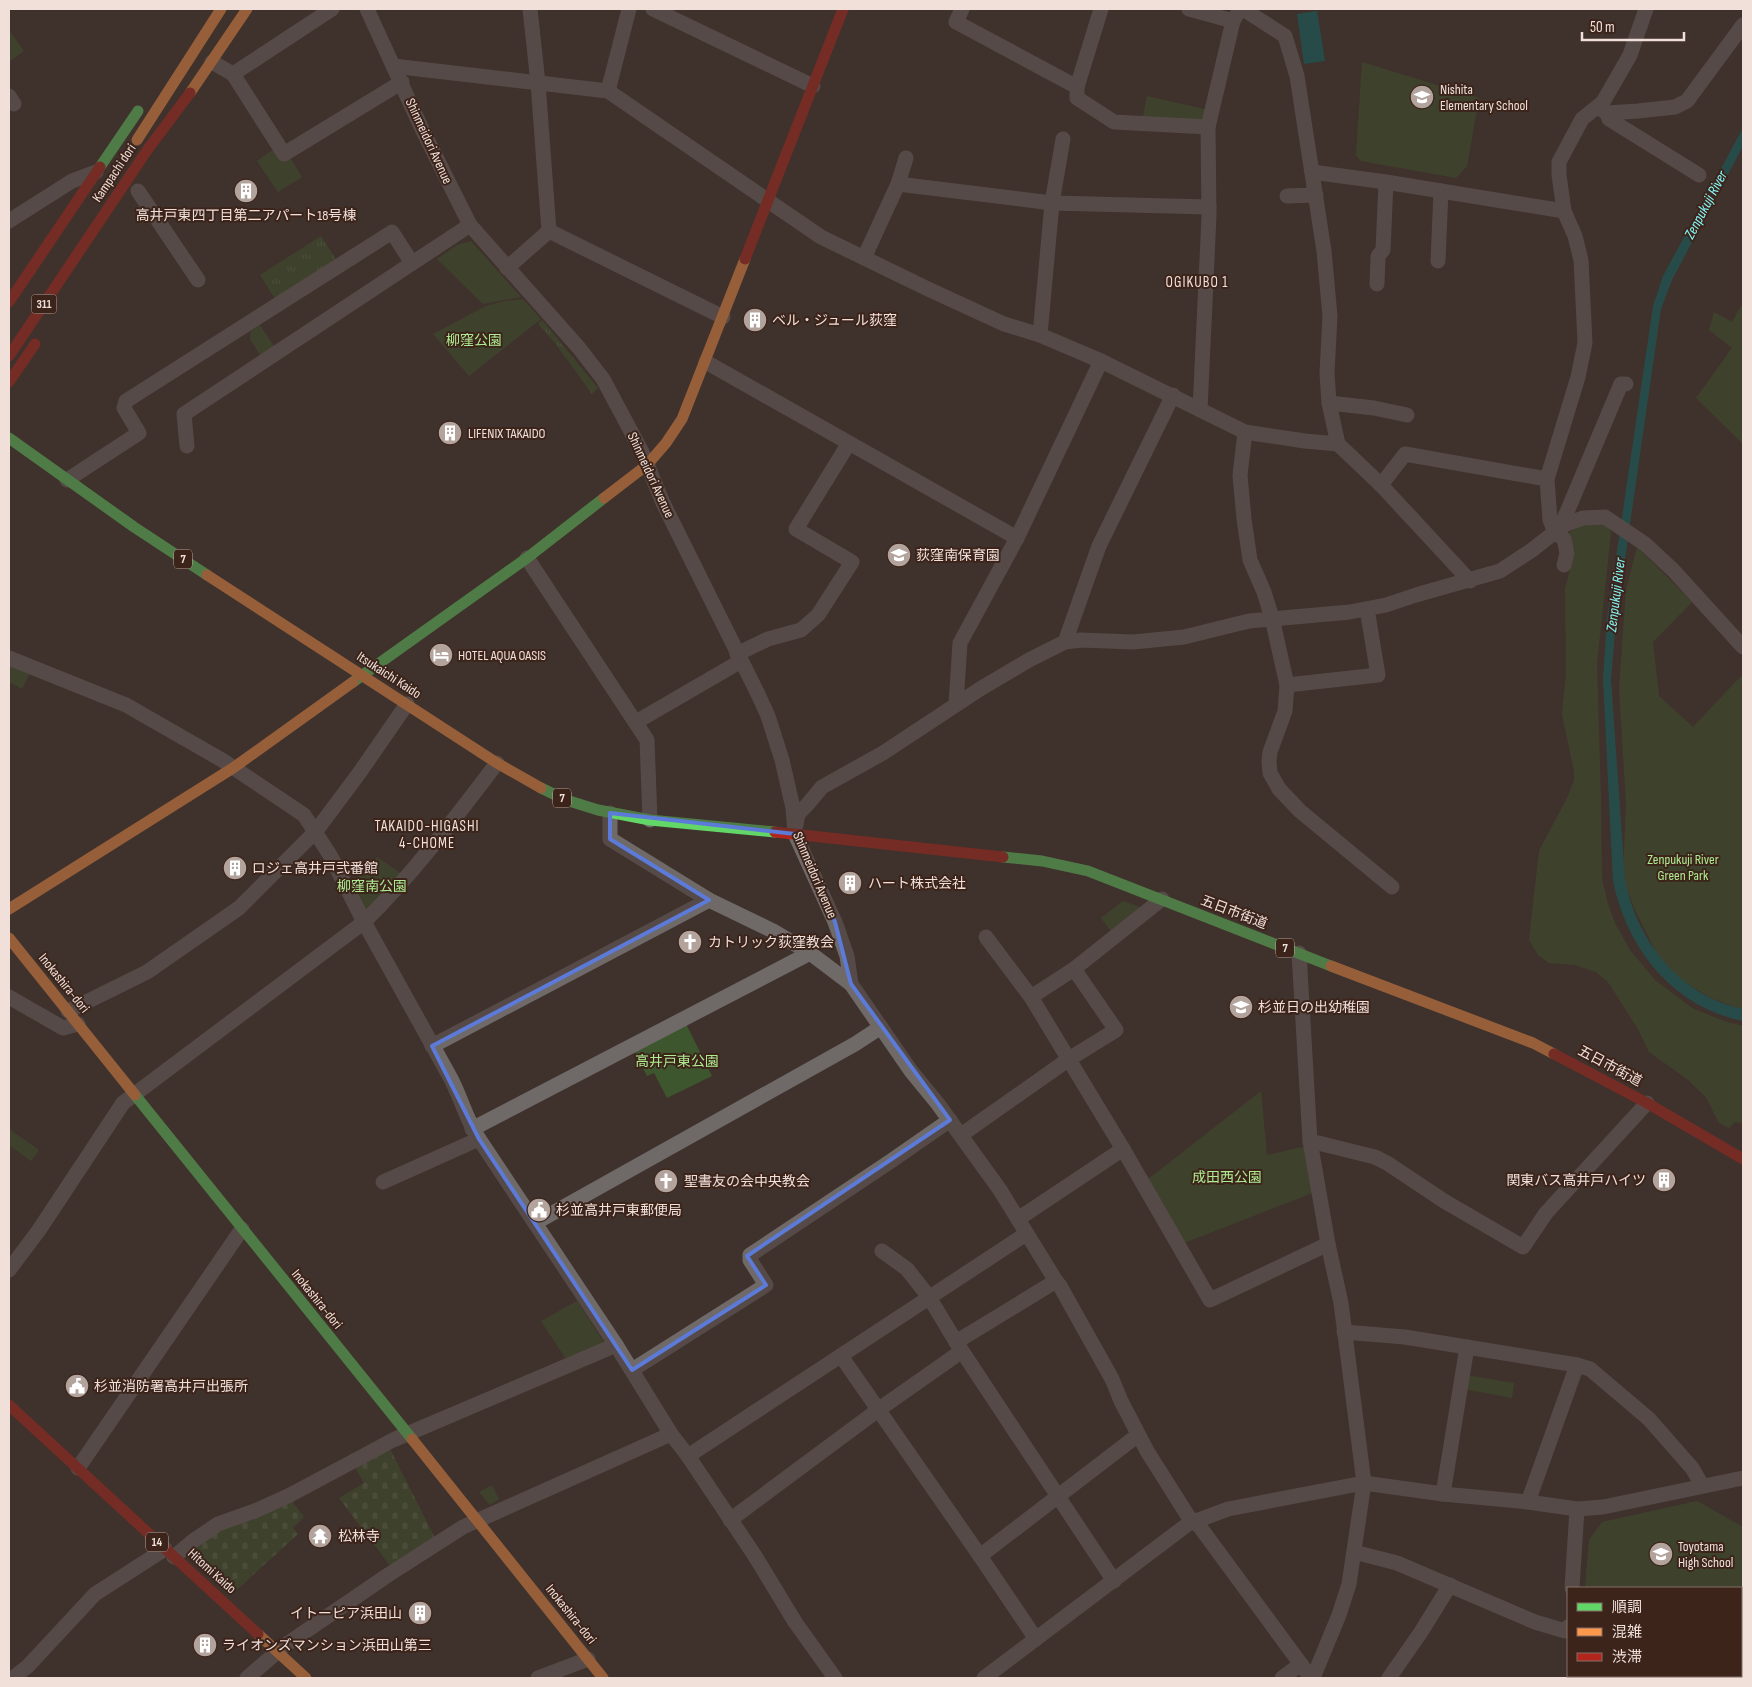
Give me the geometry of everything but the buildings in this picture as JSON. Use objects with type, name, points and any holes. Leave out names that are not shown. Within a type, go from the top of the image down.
[{"type":"main road","name":"Kampachi dori","points":[[129,151],[221,9]]},
{"type":"main road","name":"Kampachi dori","points":[[9,356],[148,149],[209,66],[247,9]]},
{"type":"main road","points":[[9,909],[233,768],[527,558],[647,465],[671,438],[682,419],[769,202],[843,9]]},
{"type":"main road","points":[[161,83],[188,58]]},
{"type":"main road","points":[[204,94],[209,66]]},
{"type":"main road","points":[[9,302],[144,104]]},
{"type":"main road","points":[[9,382],[41,335]]},
{"type":"main road","name":"Itsukaichi Kaido","points":[[9,438],[134,527],[497,763],[528,781],[566,800],[610,813],[650,820],[795,834]]},
{"type":"main road","name":"五日市街道","points":[[795,834],[1042,861],[1088,871],[1446,1011],[1533,1043],[1646,1103],[1743,1159]]},
{"type":"main road","name":"Inokashira-dori","points":[[9,938],[603,1678]]},
{"type":"main road","name":"Hitomi Kaido","points":[[9,1405],[306,1678]]},
{"type":"street","points":[[233,74],[332,9]]},
{"type":"street","name":"Shinmeidori Avenue","points":[[367,9],[470,225],[573,340],[603,379],[642,452],[663,503],[761,700],[782,760],[793,808],[795,834],[835,922],[847,956],[851,984]]},
{"type":"street","points":[[530,9],[538,83],[549,230]]},
{"type":"street","points":[[608,91],[629,9]]},
{"type":"street","points":[[653,9],[813,86]]},
{"type":"street","points":[[962,9],[956,22],[1077,87]]},
{"type":"street","points":[[1101,9],[1077,87],[1077,98],[1114,122],[1208,127]]},
{"type":"street","points":[[1189,9],[1239,13],[1285,36],[1297,76],[1324,251],[1330,316],[1327,373],[1329,403],[1338,444],[1381,485],[1470,581]]},
{"type":"street","points":[[1646,9],[1630,55],[1602,102],[1603,110],[1609,119],[1699,175]]},
{"type":"street","points":[[1200,410],[1209,207],[1208,127],[1239,13]]},
{"type":"street","points":[[1564,565],[1567,553],[1560,528],[1550,520],[1547,479],[1578,377],[1585,343],[1581,260],[1575,236],[1564,211],[1559,162],[1582,119],[1603,110],[1638,112],[1675,107],[1687,101],[1743,25]]},
{"type":"street","points":[[209,66],[233,74],[284,154],[402,82]]},
{"type":"street","points":[[393,66],[608,91],[821,237],[864,258],[1004,324],[1040,335],[1101,361],[1245,432],[1338,444]]},
{"type":"street","points":[[1040,335],[1052,203],[1062,139]]},
{"type":"street","points":[[864,258],[898,184],[906,158]]},
{"type":"street","points":[[9,221],[72,181],[96,172]]},
{"type":"street","points":[[1312,172],[1564,211]]},
{"type":"street","points":[[1377,284],[1378,256],[1383,250],[1386,182]]},
{"type":"street","points":[[898,184],[1052,203],[1209,207]]},
{"type":"street","points":[[138,191],[198,280]]},
{"type":"street","points":[[1438,261],[1442,192]]},
{"type":"street","points":[[1287,196],[1316,195]]},
{"type":"street","points":[[187,446],[184,414],[470,225]]},
{"type":"street","points":[[507,268],[549,230]]},
{"type":"street","points":[[549,230],[723,317]]},
{"type":"street","points":[[67,480],[139,433],[124,408],[126,402],[392,232],[412,263]]},
{"type":"street","points":[[956,704],[960,643],[1017,538],[1101,361]]},
{"type":"street","points":[[706,362],[1017,538]]},
{"type":"street","points":[[1560,528],[1621,384],[1626,384]]},
{"type":"street","points":[[1065,642],[1099,546],[1173,395]]},
{"type":"street","points":[[1329,403],[1374,408],[1407,415]]},
{"type":"street","points":[[1245,432],[1240,475],[1250,560],[1264,592],[1272,618],[1287,686],[1285,711],[1270,752],[1270,774],[1280,789],[1300,811],[1392,886]]},
{"type":"street","points":[[636,722],[768,638],[801,630],[818,615],[852,562],[796,529],[849,443]]},
{"type":"street","points":[[1381,485],[1405,454],[1547,479]]},
{"type":"street","points":[[795,834],[798,814],[822,787],[883,753],[956,704],[1029,660],[1065,642],[1081,640],[1133,642],[1184,637],[1249,621],[1350,612],[1386,605],[1500,571],[1560,528],[1583,518],[1605,517],[1638,540],[1673,570],[1743,647]]},
{"type":"street","points":[[527,558],[647,740],[650,820]]},
{"type":"street","points":[[1287,686],[1378,675],[1367,609]]},
{"type":"street","points":[[9,658],[126,705],[233,768],[304,815],[330,855],[364,922],[458,1092],[475,1134],[616,1345],[671,1434],[688,1456],[755,1556],[795,1622],[835,1678]]},
{"type":"street","points":[[68,1011],[147,972],[239,908],[316,831],[360,772],[406,704]]},
{"type":"street","points":[[9,1270],[39,1230],[123,1103],[364,922],[411,871],[497,763]]},
{"type":"street","points":[[610,813],[610,838],[709,900],[773,931],[810,953],[851,984],[911,1071],[950,1120],[1000,1190],[1060,1286],[1112,1379],[1121,1401],[1147,1451],[1194,1521],[1312,1678],[1339,1615],[1349,1584],[1364,1482],[1338,1285],[1328,1244],[1310,1140],[1299,953]]},
{"type":"street","points":[[432,1046],[709,900]]},
{"type":"street","points":[[1031,997],[1074,969],[1162,900]]},
{"type":"street","points":[[986,937],[1031,997],[1124,1149],[1210,1300],[1328,1244]]},
{"type":"street","points":[[383,1182],[810,953]]},
{"type":"street","points":[[961,1135],[1069,1060],[1116,1030],[1074,969]]},
{"type":"street","points":[[9,997],[63,1028],[78,1024]]},
{"type":"street","points":[[535,1223],[855,1044],[881,1027]]},
{"type":"street","points":[[1310,1140],[1375,1157],[1387,1162],[1444,1201],[1523,1248],[1546,1213],[1646,1103]]},
{"type":"street","points":[[632,1370],[766,1285],[750,1260],[750,1255],[950,1120]]},
{"type":"street","points":[[1018,1219],[1124,1149]]},
{"type":"street","points":[[78,1468],[242,1229]]},
{"type":"street","points":[[688,1456],[1026,1234]]},
{"type":"street","points":[[882,1251],[907,1269],[929,1297],[959,1346],[1114,1581]]},
{"type":"street","points":[[730,1520],[878,1410],[959,1346],[1056,1281]]},
{"type":"street","points":[[1344,1332],[1405,1336],[1590,1369],[1649,1419],[1692,1468],[1702,1485]]},
{"type":"street","points":[[13,1678],[28,1666],[96,1592],[193,1541],[218,1524],[257,1510],[406,1434],[616,1345]]},
{"type":"street","points":[[1443,1494],[1467,1347]]},
{"type":"street","points":[[841,1356],[1036,1639]]},
{"type":"street","points":[[1528,1502],[1576,1365]]},
{"type":"street","points":[[247,1678],[277,1652],[388,1575],[463,1528],[671,1434]]},
{"type":"street","points":[[980,1556],[1138,1435]]},
{"type":"street","points":[[984,1678],[1188,1524],[1228,1510],[1364,1482],[1443,1494],[1577,1508],[1603,1507],[1743,1478]]},
{"type":"street","points":[[1572,1587],[1577,1508]]},
{"type":"street","points":[[1354,1552],[1397,1563],[1535,1622],[1565,1631],[1567,1629]]},
{"type":"street","points":[[1389,1678],[1421,1632],[1450,1585]]},
{"type":"street","points":[[538,1678],[588,1659]]},
{"type":"street","points":[[1282,1678],[1301,1664]]},
{"type":"highlighted area","points":[[610,813],[795,834],[835,922],[851,984],[950,1120],[747,1256],[766,1285],[632,1370],[479,1139],[432,1046],[709,900],[610,839]]},
{"type":"green space","points":[[9,30],[24,51],[9,62]]},
{"type":"green space","points":[[1362,62],[1479,98],[1467,166],[1456,178],[1361,161],[1356,155]]},
{"type":"green space","points":[[1147,96],[1208,110],[1207,125],[1142,121]]},
{"type":"green space","points":[[274,149],[289,156],[302,177],[278,192],[257,161]]},
{"type":"green space","points":[[321,236],[337,261],[277,302],[260,275]]},
{"type":"green space","name":"柳窪公園","points":[[471,241],[521,297],[483,304],[437,259],[457,245]]},
{"type":"green space","name":"柳窪公園","points":[[523,299],[541,319],[469,376],[433,334],[486,306]]},
{"type":"green space","points":[[1743,303],[1743,444],[1696,398],[1732,348],[1709,330],[1714,312],[1732,322]]},
{"type":"green space","points":[[542,320],[598,388],[592,394],[555,343],[538,324]]},
{"type":"green space","points":[[260,325],[277,351],[269,356],[260,355],[250,339],[251,331]]},
{"type":"green space","points":[[1588,523],[1606,524],[1611,532],[1597,663],[1602,879],[1615,923],[1630,950],[1655,980],[1692,1008],[1724,1021],[1743,1026],[1743,1123],[1735,1122],[1729,1128],[1719,1123],[1706,1097],[1687,1079],[1649,1052],[1638,1029],[1608,982],[1596,972],[1575,965],[1549,963],[1538,955],[1529,940],[1539,851],[1568,796],[1574,780],[1574,771],[1562,714],[1566,674],[1565,588],[1575,551],[1569,532]]},
{"type":"green space","name":"Zenpukuji River Green Park","points":[[1637,547],[1692,602],[1653,642],[1659,696],[1693,727],[1743,674],[1743,1010],[1711,998],[1681,980],[1657,954],[1635,910],[1623,879],[1626,804],[1619,688],[1626,590]]},
{"type":"green space","points":[[9,664],[30,673],[22,689],[9,682]]},
{"type":"green space","name":"柳窪南公園","points":[[377,857],[403,875],[366,912],[351,884]]},
{"type":"green space","points":[[1123,901],[1145,909],[1113,934],[1101,918]]},
{"type":"green space","name":"高井戸東公園","points":[[685,1022],[712,1076],[667,1098],[654,1073],[647,1076],[634,1051]]},
{"type":"green space","name":"成田西公園","points":[[1261,1091],[1267,1155],[1307,1146],[1315,1192],[1184,1243],[1147,1180]]},
{"type":"green space","points":[[9,1129],[39,1150],[31,1161],[9,1145]]},
{"type":"green space","points":[[577,1301],[605,1344],[568,1362],[541,1321]]},
{"type":"green space","points":[[1466,1375],[1514,1383],[1512,1398],[1464,1389]]},
{"type":"green space","points":[[390,1449],[435,1538],[391,1567],[339,1498],[364,1483],[355,1467]]},
{"type":"green space","points":[[492,1485],[499,1499],[490,1505],[479,1492]]},
{"type":"green space","points":[[291,1500],[304,1517],[293,1528],[298,1534],[232,1594],[188,1553],[220,1529]]},
{"type":"green space","name":"Toyotama High School","points":[[1697,1501],[1743,1527],[1743,1678],[1579,1678],[1742,1677],[1742,1587],[1585,1587],[1589,1540],[1602,1522]]},
{"type":"water","points":[[1317,11],[1325,61],[1304,64],[1297,14]]},
{"type":"water","name":"Zenpukuji River","points":[[1743,128],[1743,146],[1672,280],[1661,309],[1616,621],[1611,679],[1625,880],[1631,903],[1651,944],[1681,979],[1700,992],[1720,1002],[1743,1009],[1743,1021],[1718,1014],[1695,1003],[1675,988],[1657,971],[1629,930],[1613,881],[1603,680],[1607,619],[1653,306],[1663,276]]},
{"type":"traffic: fast","points":[[100,167],[138,111]]},
{"type":"traffic: fast","points":[[9,438],[134,527],[207,575]]},
{"type":"traffic: fast","points":[[353,682],[527,558],[604,498]]},
{"type":"traffic: fast","points":[[541,788],[566,800],[598,810],[650,820],[775,832]]},
{"type":"traffic: fast","points":[[1003,857],[1042,861],[1088,871],[1331,966]]},
{"type":"traffic: fast","points":[[135,1095],[412,1439]]},
{"type":"traffic: slow","points":[[137,140],[221,9]]},
{"type":"traffic: slow","points":[[190,93],[247,9]]},
{"type":"traffic: slow","points":[[604,498],[647,465],[666,443],[682,419],[745,259]]},
{"type":"traffic: slow","points":[[207,575],[497,763],[541,788]]},
{"type":"traffic: slow","points":[[9,909],[233,768],[353,682]]},
{"type":"traffic: slow","points":[[9,938],[135,1095]]},
{"type":"traffic: slow","points":[[1331,966],[1533,1043],[1554,1054]]},
{"type":"traffic: slow","points":[[412,1439],[603,1678]]},
{"type":"traffic: slow","points":[[258,1634],[306,1678]]},
{"type":"traffic: jam","points":[[745,259],[843,9]]},
{"type":"traffic: jam","points":[[9,356],[148,149],[190,93]]},
{"type":"traffic: jam","points":[[9,302],[100,167]]},
{"type":"traffic: jam","points":[[9,382],[35,344]]},
{"type":"traffic: jam","points":[[775,832],[1003,857]]},
{"type":"traffic: jam","points":[[1554,1054],[1647,1103],[1743,1159]]},
{"type":"traffic: jam","points":[[9,1405],[258,1634]]},
{"type":"place","name":"Nishita Elementary School","points":[[1422,97]]},
{"type":"place","name":"高井戸東四丁目第二アパート18号棟","points":[[246,191]]},
{"type":"place","name":"ベル・ジュール荻窪","points":[[755,320]]},
{"type":"place","name":"LIFENIX TAKAIDO","points":[[450,433]]},
{"type":"place","name":"荻窪南保育園","points":[[899,555]]},
{"type":"place","name":"HOTEL AQUA OASIS","points":[[441,655]]},
{"type":"place","name":"ロジェ高井戸弐番館","points":[[235,868]]},
{"type":"place","name":"ハート株式会社","points":[[850,883]]},
{"type":"place","name":"カトリック荻窪教会","points":[[690,942]]},
{"type":"place","name":"杉並日の出幼稚園","points":[[1241,1007]]},
{"type":"place","name":"関東バス高井戸ハイツ","points":[[1664,1180]]},
{"type":"place","name":"聖書友の会中央教会","points":[[666,1181]]},
{"type":"place","name":"杉並高井戸東郵便局","points":[[539,1210]]},
{"type":"place","name":"杉並消防署高井戸出張所","points":[[77,1386]]},
{"type":"place","name":"松林寺","points":[[320,1536]]},
{"type":"place","name":"Toyotama High School","points":[[1661,1554]]},
{"type":"place","name":"イトーピア浜田山","points":[[420,1613]]},
{"type":"place","name":"ライオンズマンション浜田山第三","points":[[205,1645]]},
{"type":"district","name":"OGIKUBO 1","points":[[1197,282]]},
{"type":"district","name":"TAKAIDO-HIGASHI 4-CHOME","points":[[427,834]]}]
